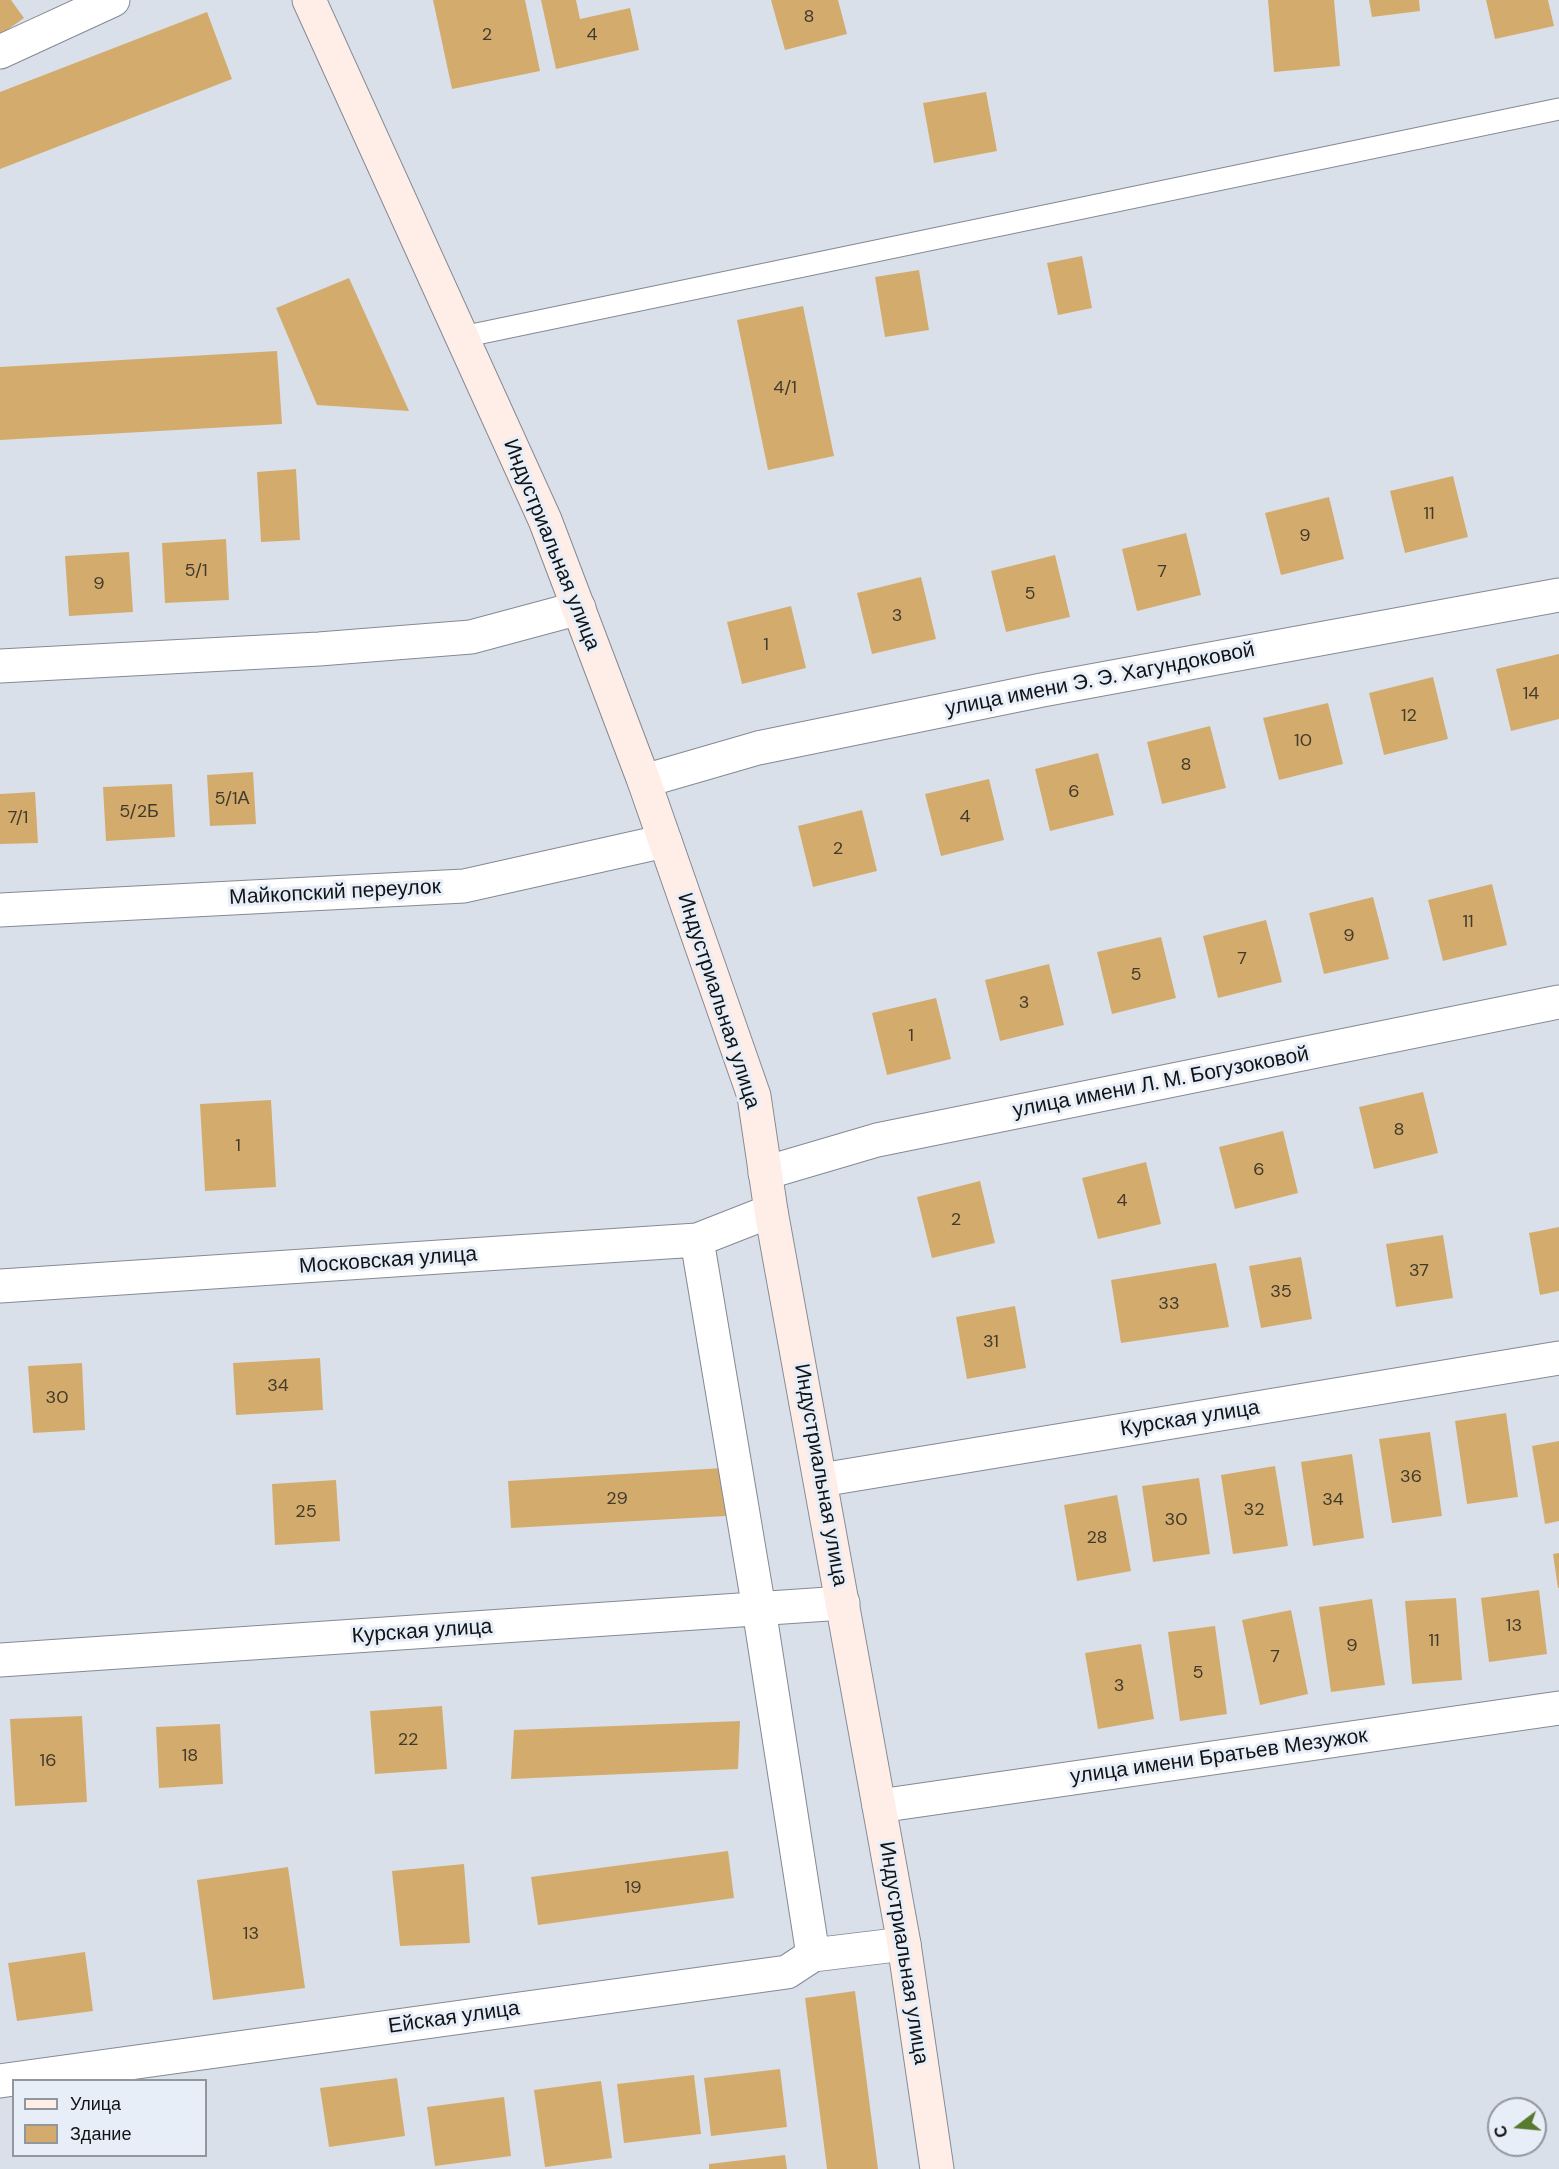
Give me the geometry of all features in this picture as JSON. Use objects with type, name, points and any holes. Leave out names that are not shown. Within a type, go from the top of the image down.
[{"type":"street","points":[[0,52],[113,0]]},
{"type":"street","name":"Индустриальная улица","points":[[309,0],[546,520],[644,781],[754,1096],[771,1211],[904,1944],[937,2169]]},
{"type":"street","name":"улица имени Э. Э. Хагундоковой","points":[[644,781],[758,748],[1042,690],[1559,595]]},
{"type":"street","points":[[0,666],[308,650],[471,637],[579,608]]},
{"type":"street","name":"Майкопский переулок","points":[[0,910],[464,886],[665,841]]},
{"type":"street","name":"улица имени Л. М. Богузоковой","points":[[765,1173],[877,1140],[1559,1002]]},
{"type":"street","name":"Московская улица","points":[[0,1286],[697,1240],[771,1211]]},
{"type":"street","points":[[697,1240],[759,1609],[813,1955]]},
{"type":"street","name":"Курская улица","points":[[821,1480],[1559,1358]]},
{"type":"street","name":"Курская улица","points":[[0,1660],[843,1603]]},
{"type":"street","name":"улица имени Братьев Мезужок","points":[[879,1806],[1559,1708]]},
{"type":"street","name":"Ейская улица","points":[[14,2079],[787,1972],[813,1955],[904,1944]]},
{"type":"lane","points":[[462,337],[1559,109]]},
{"type":"building","points":[[0,0],[11,0],[24,18],[0,35]]},
{"type":"building","points":[[433,0],[525,0],[540,71],[452,89]]},
{"type":"building","points":[[541,0],[576,0],[580,19],[630,8],[639,50],[556,69]]},
{"type":"building","points":[[771,0],[838,0],[847,34],[785,50]]},
{"type":"building","points":[[1268,0],[1334,0],[1340,66],[1274,72]]},
{"type":"building","points":[[1369,0],[1419,0],[1420,11],[1372,17]]},
{"type":"building","points":[[1486,0],[1548,0],[1554,26],[1495,39]]},
{"type":"building","points":[[207,12],[232,79],[0,169],[0,92]]},
{"type":"building","points":[[986,92],[997,151],[934,163],[923,103]]},
{"type":"building","points":[[1082,256],[1092,308],[1058,315],[1047,263]]},
{"type":"building","points":[[919,270],[929,330],[885,337],[875,277]]},
{"type":"building","points":[[349,278],[409,411],[317,405],[276,308]]},
{"type":"building","points":[[803,306],[834,456],[768,470],[737,320]]},
{"type":"building","points":[[277,351],[282,424],[0,440],[0,367]]},
{"type":"building","points":[[296,469],[300,540],[261,542],[257,472]]},
{"type":"building","points":[[1453,476],[1468,537],[1405,553],[1390,491]]},
{"type":"building","points":[[1329,497],[1344,559],[1281,575],[1265,513]]},
{"type":"building","points":[[1186,533],[1201,595],[1137,611],[1122,549]]},
{"type":"building","points":[[226,539],[229,600],[165,603],[162,543]]},
{"type":"building","points":[[129,552],[133,612],[69,616],[65,556]]},
{"type":"building","points":[[1055,555],[1070,617],[1006,632],[991,571]]},
{"type":"building","points":[[921,577],[936,639],[872,654],[857,593]]},
{"type":"building","points":[[791,606],[806,668],[742,684],[727,622]]},
{"type":"building","points":[[1559,654],[1559,719],[1511,731],[1496,669]]},
{"type":"building","points":[[1433,677],[1448,739],[1384,755],[1369,693]]},
{"type":"building","points":[[1328,703],[1343,764],[1279,780],[1263,718]]},
{"type":"building","points":[[1210,726],[1226,788],[1162,804],[1147,742]]},
{"type":"building","points":[[1098,753],[1114,815],[1050,831],[1035,769]]},
{"type":"building","points":[[253,772],[256,824],[210,826],[207,775]]},
{"type":"building","points":[[989,779],[1004,840],[941,856],[925,794]]},
{"type":"building","points":[[172,784],[175,837],[106,841],[103,787]]},
{"type":"building","points":[[35,792],[38,843],[0,844],[0,794]]},
{"type":"building","points":[[862,810],[877,871],[813,887],[798,826]]},
{"type":"building","points":[[1492,884],[1507,945],[1443,961],[1428,900]]},
{"type":"building","points":[[1373,897],[1389,959],[1324,974],[1309,913]]},
{"type":"building","points":[[1266,920],[1282,982],[1218,998],[1203,936]]},
{"type":"building","points":[[1161,937],[1176,998],[1112,1014],[1097,952]]},
{"type":"building","points":[[1049,964],[1064,1025],[1000,1041],[985,980]]},
{"type":"building","points":[[936,998],[951,1059],[887,1075],[872,1013]]},
{"type":"building","points":[[1423,1092],[1438,1153],[1374,1169],[1359,1107]]},
{"type":"building","points":[[271,1100],[276,1187],[205,1191],[200,1104]]},
{"type":"building","points":[[1283,1131],[1298,1193],[1235,1209],[1219,1147]]},
{"type":"building","points":[[1146,1162],[1161,1224],[1098,1239],[1082,1178]]},
{"type":"building","points":[[980,1181],[995,1243],[932,1258],[917,1197]]},
{"type":"building","points":[[1559,1227],[1559,1291],[1540,1295],[1529,1233]]},
{"type":"building","points":[[1443,1235],[1453,1298],[1396,1307],[1386,1244]]},
{"type":"building","points":[[1301,1257],[1312,1319],[1261,1328],[1249,1266]]},
{"type":"building","points":[[1216,1263],[1229,1327],[1121,1343],[1111,1280]]},
{"type":"building","points":[[1015,1306],[1026,1368],[967,1379],[956,1317]]},
{"type":"building","points":[[320,1358],[323,1410],[236,1415],[233,1363]]},
{"type":"building","points":[[82,1363],[85,1430],[33,1433],[28,1366]]},
{"type":"building","points":[[1506,1413],[1518,1497],[1467,1504],[1455,1421]]},
{"type":"building","points":[[1430,1432],[1442,1516],[1392,1523],[1379,1439]]},
{"type":"building","points":[[1559,1441],[1559,1521],[1545,1524],[1532,1446]]},
{"type":"building","points":[[1352,1454],[1364,1538],[1313,1546],[1301,1462]]},
{"type":"building","points":[[1275,1466],[1288,1546],[1233,1554],[1221,1475]]},
{"type":"building","points":[[723,1468],[726,1516],[511,1528],[508,1481]]},
{"type":"building","points":[[1199,1478],[1210,1554],[1153,1562],[1142,1486]]},
{"type":"building","points":[[336,1480],[340,1541],[275,1545],[272,1484]]},
{"type":"building","points":[[1117,1495],[1131,1571],[1077,1581],[1064,1505]]},
{"type":"building","points":[[1559,1553],[1559,1588],[1558,1588],[1553,1554]]},
{"type":"building","points":[[1539,1590],[1547,1654],[1489,1662],[1481,1598]]},
{"type":"building","points":[[1456,1598],[1462,1680],[1412,1684],[1405,1601]]},
{"type":"building","points":[[1372,1599],[1385,1685],[1331,1692],[1319,1607]]},
{"type":"building","points":[[1291,1610],[1308,1694],[1260,1705],[1242,1620]]},
{"type":"building","points":[[1215,1626],[1227,1714],[1180,1721],[1168,1632]]},
{"type":"building","points":[[1141,1644],[1154,1719],[1098,1729],[1085,1653]]},
{"type":"building","points":[[442,1706],[447,1769],[375,1774],[370,1711]]},
{"type":"building","points":[[82,1716],[87,1802],[15,1806],[10,1719]]},
{"type":"building","points":[[740,1721],[738,1769],[511,1779],[514,1730]]},
{"type":"building","points":[[220,1724],[223,1784],[159,1788],[156,1727]]},
{"type":"building","points":[[728,1851],[734,1898],[538,1925],[531,1877]]},
{"type":"building","points":[[464,1864],[470,1943],[400,1946],[392,1871]]},
{"type":"building","points":[[288,1867],[305,1988],[213,2000],[197,1880]]},
{"type":"building","points":[[85,1952],[93,2011],[17,2021],[8,1963]]},
{"type":"building","points":[[855,1991],[878,2169],[827,2169],[805,1998]]},
{"type":"building","points":[[780,2069],[787,2127],[711,2136],[704,2078]]},
{"type":"building","points":[[694,2075],[701,2134],[624,2143],[617,2084]]},
{"type":"building","points":[[397,2078],[405,2136],[329,2147],[320,2088]]},
{"type":"building","points":[[601,2081],[612,2158],[545,2167],[534,2090]]},
{"type":"building","points":[[504,2097],[511,2156],[435,2166],[427,2107]]},
{"type":"building","points":[[785,2155],[787,2169],[709,2169],[709,2164]]}]
